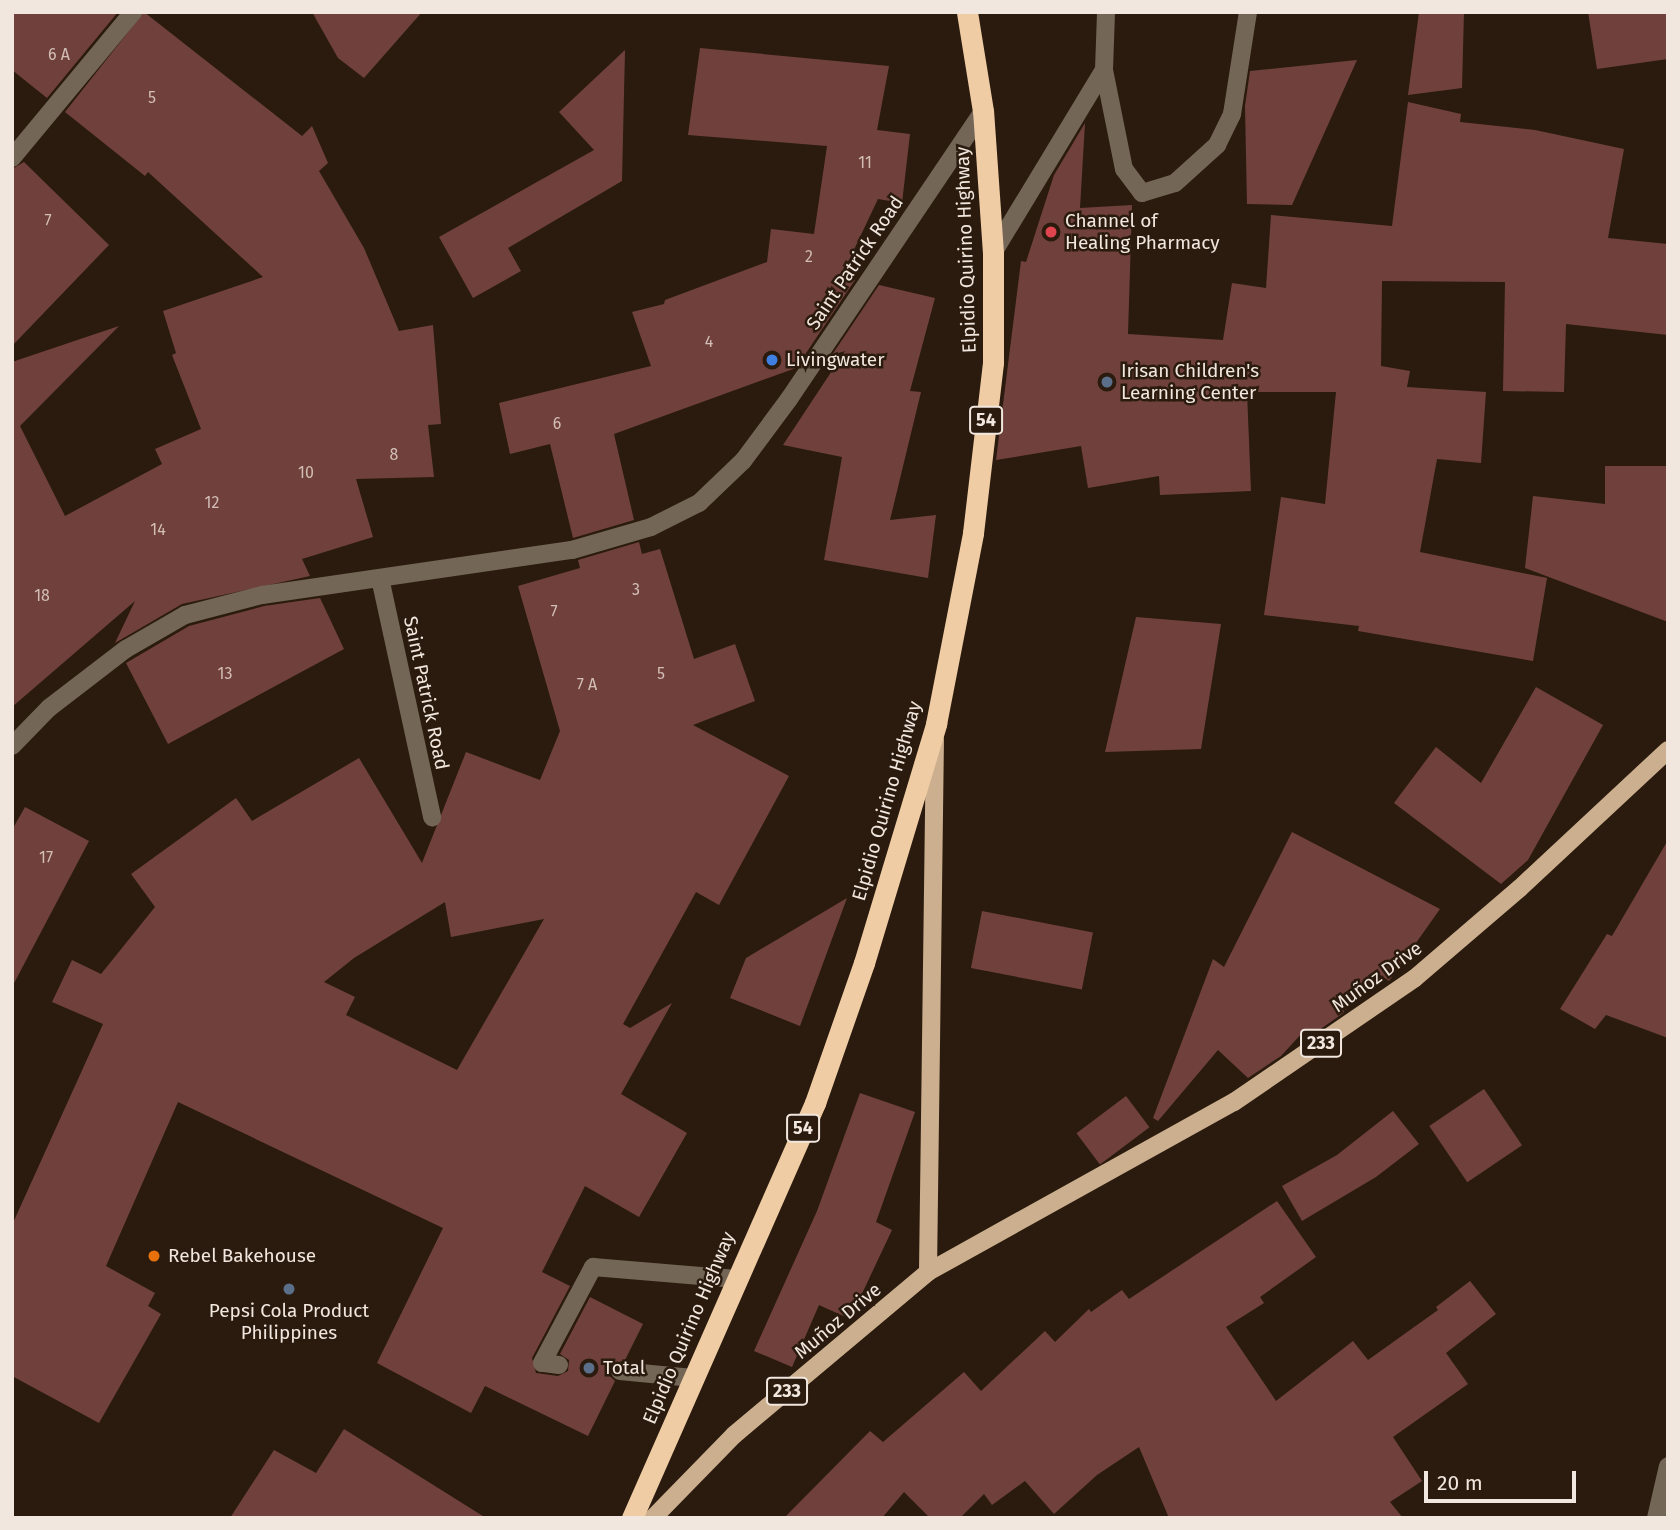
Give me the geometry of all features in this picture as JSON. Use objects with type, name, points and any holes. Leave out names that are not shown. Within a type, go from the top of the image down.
[{"type":"highway","name":"Elpidio Quirino Highway","points":[[632,1518],[815,1103],[864,964],[936,724],[974,520],[993,362],[993,253],[983,111],[967,12]]},
{"type":"main road","points":[[928,1272],[936,724]]},
{"type":"main road","name":"Muñoz Drive","points":[[653,1518],[734,1434],[928,1272],[1234,1102],[1415,978],[1520,888],[1668,750]]},
{"type":"street","points":[[12,158],[133,12]]},
{"type":"street","points":[[1106,12],[1104,70],[1124,169],[1142,193],[1153,193],[1175,183],[1217,145],[1232,114],[1248,12]]},
{"type":"street","points":[[993,253],[1104,70]]},
{"type":"street","name":"Saint Patrick Road","points":[[12,746],[49,708],[126,649],[185,615],[262,595],[572,550],[651,527],[699,503],[743,461],[789,399],[983,111]]},
{"type":"street","name":"Saint Patrick Road","points":[[380,578],[432,817]]},
{"type":"street","points":[[559,1365],[542,1363],[593,1267],[736,1279]]},
{"type":"street","points":[[620,1371],[693,1378]]},
{"type":"street","points":[[1656,1518],[1668,1466]]},
{"type":"building","points":[[12,12],[118,12],[47,98],[12,70]]},
{"type":"building","points":[[144,12],[302,136],[312,126],[328,163],[319,171],[364,248],[399,331],[433,325],[441,424],[428,425],[434,477],[356,479],[373,537],[302,559],[310,576],[182,604],[115,643],[135,601],[12,707],[12,362],[119,326],[20,426],[65,516],[162,464],[155,449],[201,429],[172,355],[176,353],[163,311],[263,277],[148,172],[145,176],[65,112]]},
{"type":"building","points":[[312,12],[422,12],[364,78],[338,58]]},
{"type":"building","points":[[1419,12],[1464,12],[1462,88],[1408,95]]},
{"type":"building","points":[[1588,12],[1668,12],[1668,59],[1597,69]]},
{"type":"building","points":[[700,48],[889,66],[877,130],[910,134],[902,203],[878,199],[841,277],[855,280],[796,368],[614,434],[634,520],[573,538],[550,444],[510,454],[499,403],[651,366],[632,312],[664,304],[665,300],[767,262],[771,229],[814,234],[827,146],[688,135]]},
{"type":"building","points":[[625,50],[622,181],[508,248],[521,271],[473,298],[439,237],[594,150],[559,112]]},
{"type":"building","points":[[1357,60],[1292,205],[1247,204],[1245,106],[1250,71]]},
{"type":"building","points":[[1408,102],[1461,114],[1460,122],[1535,130],[1624,149],[1608,238],[1668,244],[1668,335],[1566,324],[1564,392],[1503,391],[1505,282],[1382,281],[1381,366],[1410,371],[1407,387],[1486,392],[1481,463],[1437,459],[1420,552],[1547,578],[1533,661],[1358,631],[1359,626],[1264,615],[1281,497],[1325,504],[1336,392],[1247,392],[1251,491],[1160,495],[1159,476],[1088,488],[1081,446],[996,460],[1021,261],[1026,262],[1054,175],[1085,123],[1080,208],[1132,205],[1128,334],[1223,340],[1232,283],[1266,288],[1271,215],[1392,226]]},
{"type":"building","points":[[24,162],[109,245],[12,346],[12,169]]},
{"type":"building","points":[[879,285],[935,298],[910,391],[921,392],[890,520],[936,515],[928,578],[824,560],[842,457],[783,445],[845,351],[832,355]]},
{"type":"building","points":[[1605,466],[1668,466],[1668,622],[1525,568],[1533,496],[1605,504]]},
{"type":"building","points":[[639,542],[642,554],[660,549],[694,659],[735,644],[755,701],[693,725],[789,776],[719,905],[696,892],[623,1024],[630,1028],[672,1003],[621,1094],[687,1133],[639,1217],[585,1186],[542,1272],[570,1286],[532,1358],[536,1373],[558,1376],[568,1371],[569,1360],[560,1354],[590,1297],[643,1324],[625,1360],[610,1365],[609,1375],[615,1381],[588,1436],[485,1386],[471,1413],[377,1363],[443,1228],[178,1102],[106,1266],[155,1293],[148,1306],[161,1314],[99,1423],[12,1376],[12,1225],[103,1024],[52,1002],[72,960],[101,974],[155,907],[131,874],[236,798],[252,821],[359,758],[422,863],[466,752],[540,780],[560,731],[518,586],[580,568],[578,560]],"holes":[[[445,902],[451,937],[544,919],[457,1070],[346,1015],[355,997],[324,982],[354,958]]]},
{"type":"building","points":[[320,598],[344,649],[168,744],[126,663],[189,626],[264,606]]},
{"type":"building","points":[[1136,617],[1221,624],[1201,749],[1105,752]]},
{"type":"building","points":[[1536,687],[1603,725],[1528,860],[1501,884],[1394,803],[1436,747],[1481,783]]},
{"type":"building","points":[[25,807],[89,841],[12,987],[12,830]]},
{"type":"building","points":[[1292,832],[1440,909],[1389,981],[1379,974],[1342,1014],[1309,1037],[1303,1032],[1281,1056],[1248,1078],[1218,1050],[1158,1121],[1153,1118],[1213,959],[1224,967]]},
{"type":"building","points":[[1668,840],[1668,1038],[1606,1015],[1595,1029],[1560,1009],[1607,934],[1612,936]]},
{"type":"building","points":[[847,898],[800,1026],[730,998],[746,958]]},
{"type":"building","points":[[982,911],[1093,933],[1082,989],[971,968]]},
{"type":"building","points":[[1484,1089],[1522,1145],[1467,1182],[1429,1126]]},
{"type":"building","points":[[860,1093],[915,1112],[876,1222],[892,1230],[850,1319],[819,1305],[792,1367],[754,1351],[817,1211]]},
{"type":"building","points":[[1126,1096],[1149,1127],[1100,1164],[1076,1133]]},
{"type":"building","points":[[1393,1111],[1419,1144],[1376,1177],[1302,1221],[1282,1186],[1337,1155]]},
{"type":"building","points":[[1277,1201],[1316,1257],[1260,1297],[1264,1303],[1226,1327],[1276,1401],[1353,1341],[1368,1360],[1438,1310],[1436,1307],[1470,1281],[1496,1314],[1446,1353],[1468,1384],[1393,1437],[1422,1481],[1390,1502],[1403,1518],[1169,1518],[1139,1447],[1097,1475],[1054,1514],[1025,1481],[992,1505],[984,1494],[960,1518],[930,1518],[904,1492],[882,1518],[784,1518],[870,1431],[883,1442],[964,1372],[981,1391],[1045,1331],[1055,1342],[1089,1309],[1091,1312],[1122,1290],[1129,1299]]},
{"type":"building","points":[[344,1429],[486,1518],[230,1518],[274,1450],[316,1473]]},
{"type":"place","name":"Channel of Healing Pharmacy","points":[[1051,232]]},
{"type":"place","name":"Livingwater","points":[[772,360]]},
{"type":"place","name":"Irisan Children's Learning Center","points":[[1107,382]]},
{"type":"place","name":"Rebel Bakehouse","points":[[154,1256]]},
{"type":"place","name":"Pepsi Cola Product Philippines","points":[[289,1289]]},
{"type":"place","name":"Total","points":[[589,1368]]}]
